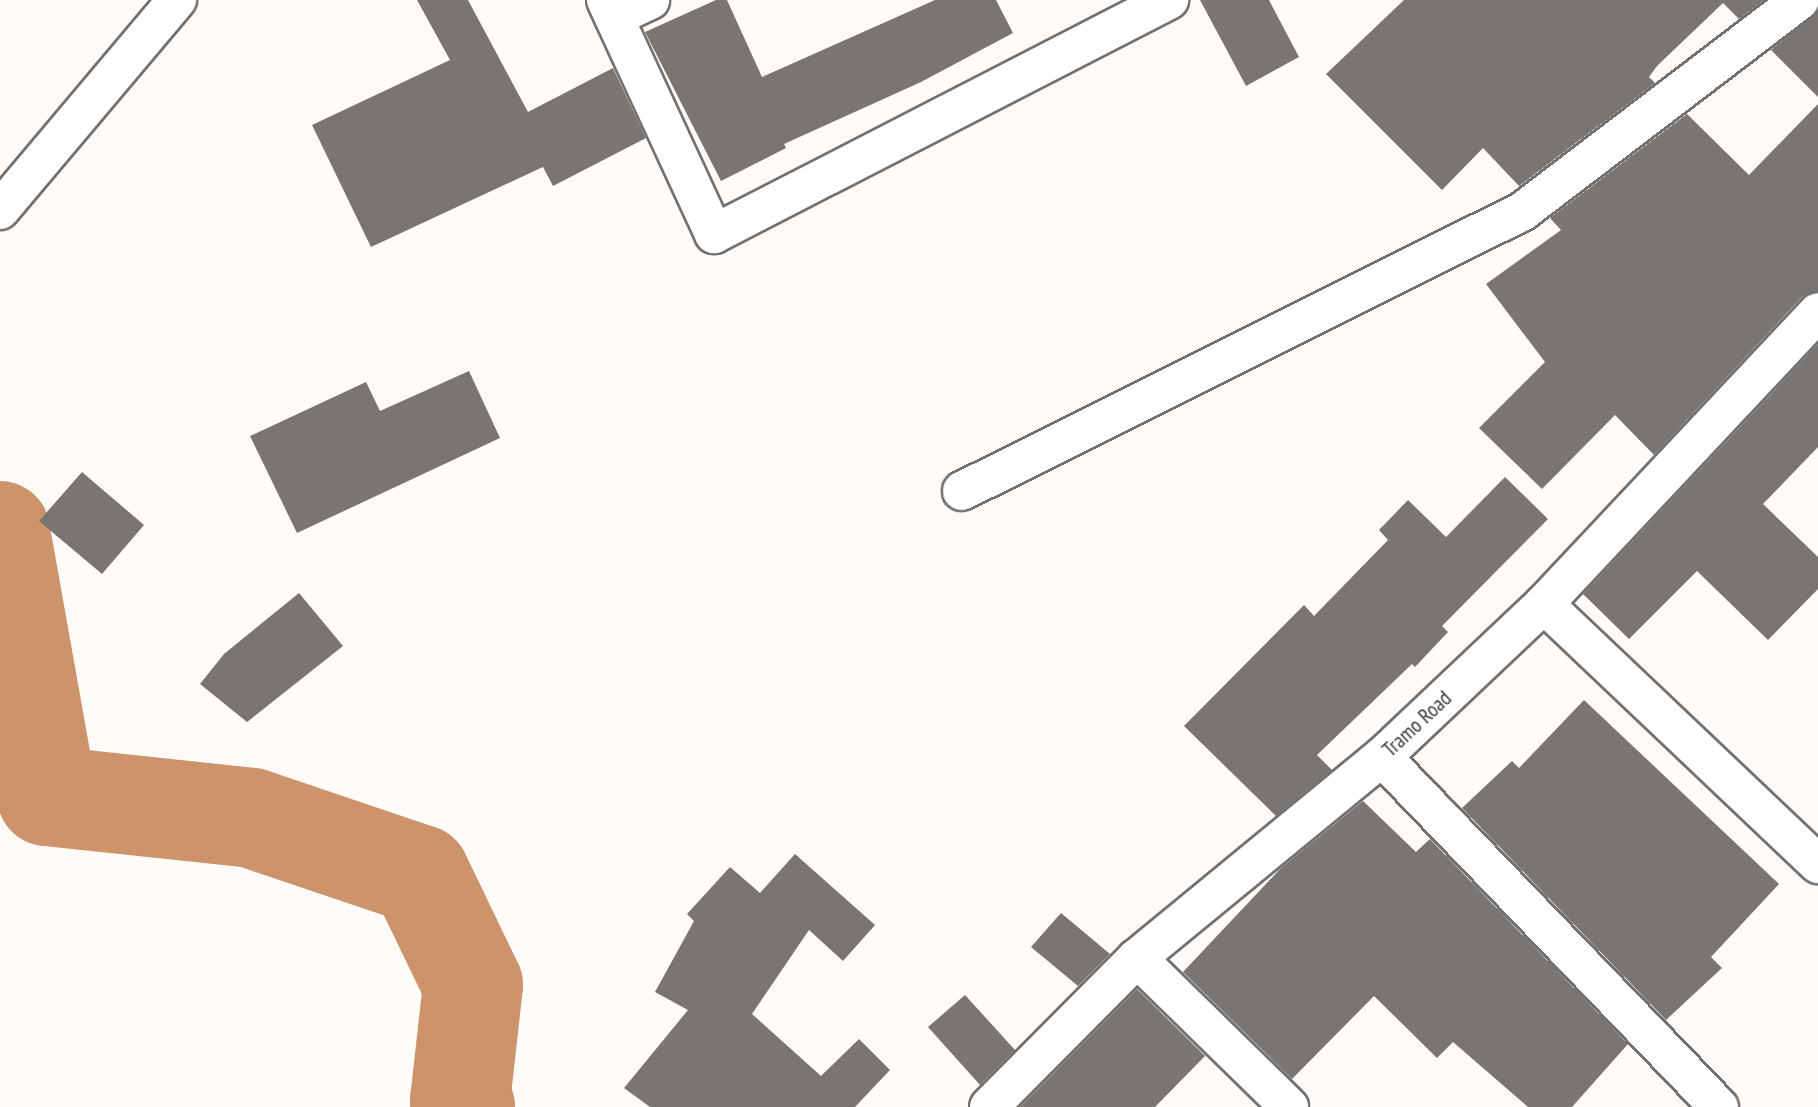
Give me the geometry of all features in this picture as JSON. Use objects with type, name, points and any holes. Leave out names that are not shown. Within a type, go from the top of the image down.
[{"type":"street","points":[[0,209],[177,0]]},
{"type":"street","points":[[650,0],[610,8],[714,234],[1169,0]]},
{"type":"street","points":[[962,491],[1523,211],[1800,0]]},
{"type":"street","name":"Tramo Road","points":[[989,1107],[1137,958],[1382,757],[1544,604],[1818,312]]},
{"type":"street","points":[[1544,604],[1818,864]]},
{"type":"street","points":[[1382,757],[1718,1107]]},
{"type":"street","points":[[1137,958],[1289,1107]]},
{"type":"building","points":[[417,0],[468,0],[528,112],[613,68],[646,138],[553,186],[543,167],[371,247],[312,125],[450,60]]},
{"type":"building","points":[[716,0],[727,0],[762,77],[935,0],[996,0],[1013,33],[921,82],[784,144],[786,148],[721,181],[645,32]]},
{"type":"building","points":[[1200,0],[1269,0],[1299,57],[1246,86]]},
{"type":"building","points":[[1404,0],[1764,0],[1739,19],[1723,3],[1657,66],[1649,77],[1655,83],[1519,186],[1483,148],[1442,190],[1326,74]]},
{"type":"building","points":[[1818,11],[1818,97],[1771,50]]},
{"type":"building","points":[[1818,104],[1818,291],[1802,297],[1654,455],[1615,415],[1542,489],[1479,428],[1545,362],[1486,284],[1561,230],[1550,218],[1687,114],[1749,175]]},
{"type":"building","points":[[1818,344],[1818,447],[1763,504],[1818,557],[1818,589],[1768,640],[1697,571],[1629,639],[1583,594]]},
{"type":"building","points":[[469,371],[500,438],[297,533],[250,436],[366,382],[380,411]]},
{"type":"building","points":[[82,472],[144,525],[102,574],[39,521]]},
{"type":"building","points":[[1505,477],[1548,519],[1442,626],[1448,632],[1415,667],[1412,664],[1317,755],[1332,770],[1276,816],[1184,726],[1304,605],[1314,616],[1388,540],[1379,530],[1408,500],[1446,537]]},
{"type":"building","points":[[299,593],[343,646],[247,722],[200,684],[224,654]]},
{"type":"building","points":[[1584,700],[1779,884],[1711,957],[1722,968],[1666,1020],[1462,808],[1512,761],[1519,768]]},
{"type":"building","points":[[1363,801],[1416,852],[1430,839],[1628,1044],[1572,1107],[1528,1107],[1453,1042],[1437,1058],[1374,996],[1292,1079],[1183,972],[1281,868]]},
{"type":"building","points":[[795,854],[875,925],[843,961],[809,930],[752,1014],[821,1076],[859,1039],[890,1070],[855,1107],[650,1107],[624,1088],[688,1010],[655,992],[694,921],[687,914],[730,867],[760,893]]},
{"type":"building","points":[[1061,913],[1110,954],[1078,986],[1031,947]]},
{"type":"building","points":[[1137,989],[1205,1056],[1155,1107],[1020,1107]]},
{"type":"building","points":[[965,995],[1015,1050],[980,1085],[928,1027]]},
{"type":"waterway","points":[[0,531],[47,796],[252,818],[420,875],[473,985],[460,1101],[465,1107]]}]
